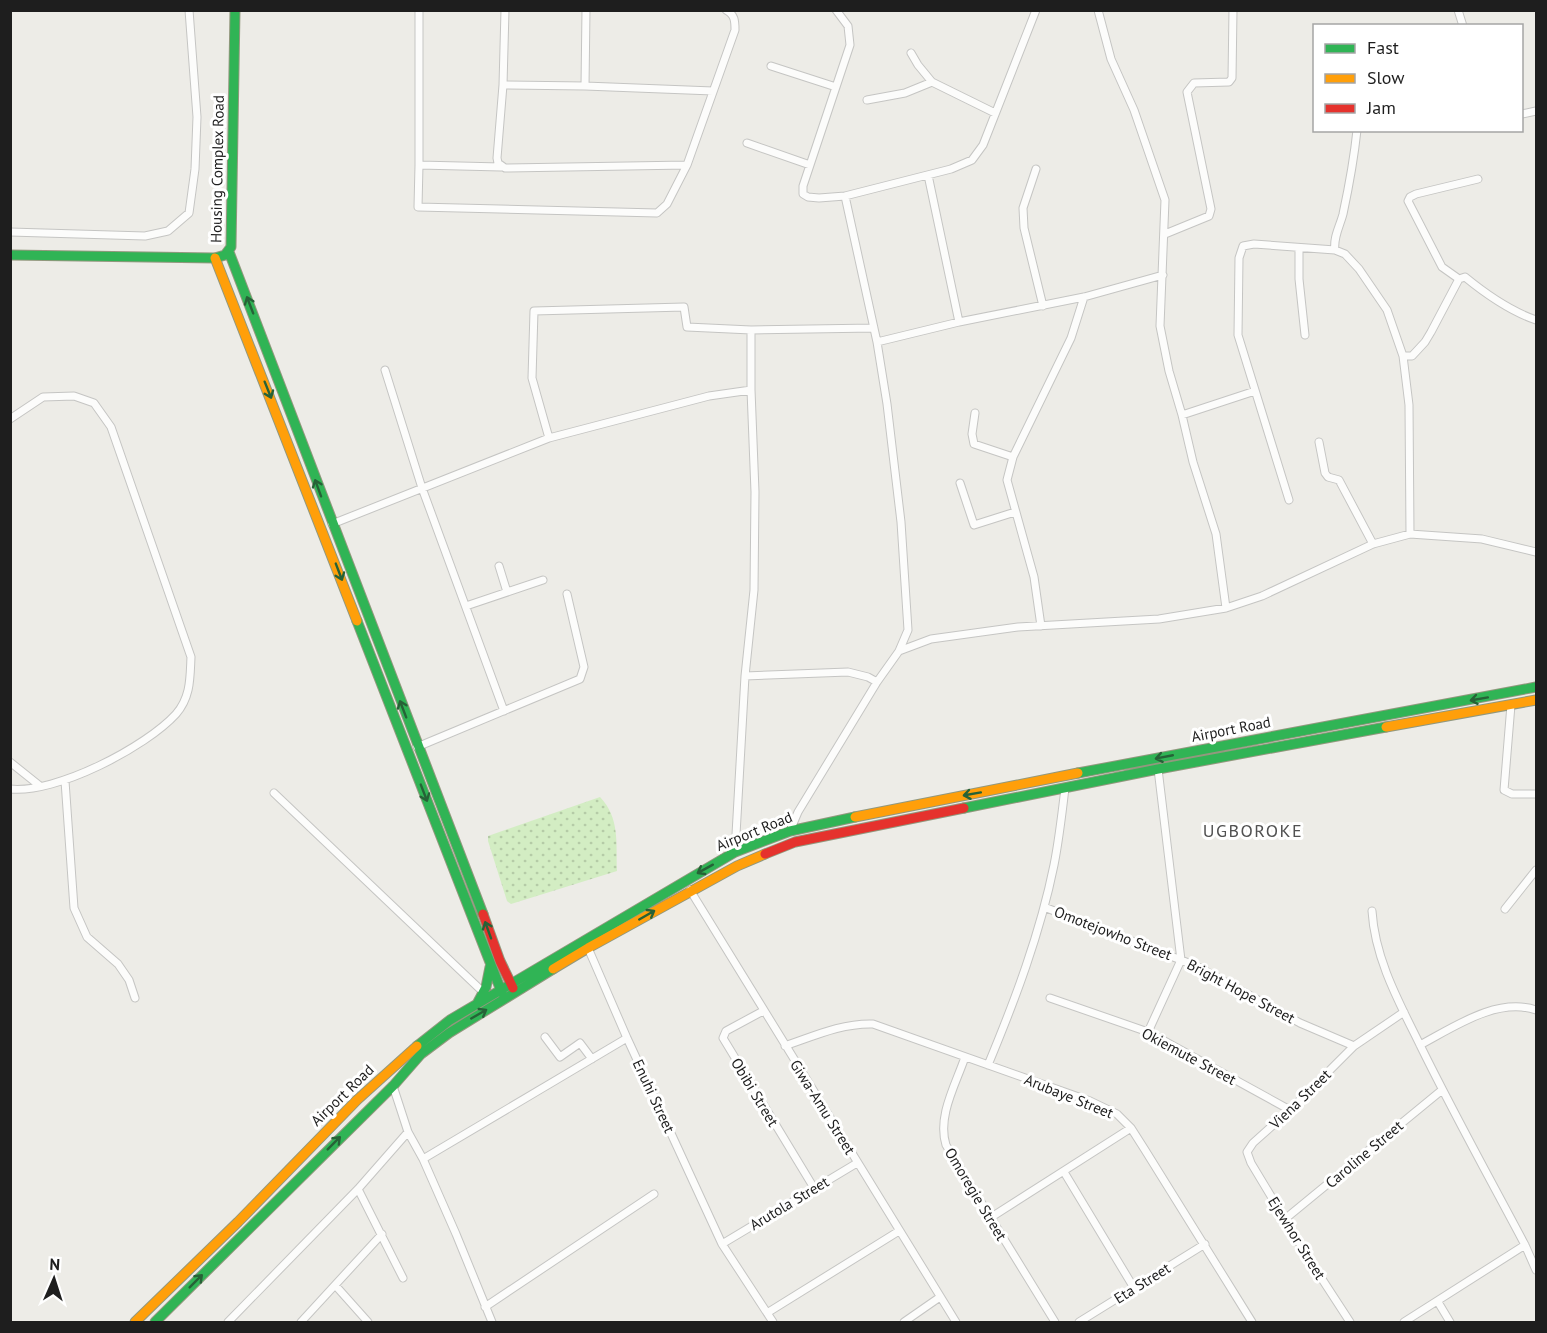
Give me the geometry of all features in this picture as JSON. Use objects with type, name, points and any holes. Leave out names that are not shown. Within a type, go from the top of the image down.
[{"type":"main road","name":"Housing Complex Road","points":[[10,255],[220,258],[229,252],[235,10]]},
{"type":"main road","points":[[229,252],[417,747],[460,854],[495,963],[501,990],[506,999]]},
{"type":"main road","points":[[215,258],[495,963],[516,993]]},
{"type":"main road","name":"Airport Road","points":[[135,1323],[372,1086],[429,1035],[630,911],[735,852],[790,831],[909,806],[1536,687]]},
{"type":"main road","name":"Airport Road","points":[[155,1323],[393,1086],[422,1054],[473,1017],[588,948],[736,866],[795,842],[1158,769],[1536,700]]},
{"type":"main road","points":[[909,806],[911,819]]},
{"type":"main road","points":[[495,963],[515,975],[528,975]]},
{"type":"main road","points":[[476,1004],[495,963]]},
{"type":"street","points":[[10,232],[145,236],[168,231],[189,213],[195,169],[197,117],[189,10]]},
{"type":"street","points":[[419,10],[418,207],[657,213],[667,204],[687,165],[735,30],[735,19],[726,10]]},
{"type":"street","points":[[501,167],[497,158],[503,85],[505,10]]},
{"type":"street","points":[[585,86],[586,10]]},
{"type":"street","points":[[836,10],[848,26],[850,45],[803,186],[803,194],[808,197],[845,196],[951,169],[972,160],[982,145],[1036,10]]},
{"type":"street","points":[[1098,10],[1111,59],[1134,110],[1165,200],[1164,275],[1160,326],[1169,371],[1193,462],[1216,534],[1226,608]]},
{"type":"street","points":[[1165,234],[1209,216],[1211,209],[1187,92],[1194,83],[1229,82],[1232,78],[1233,10]]},
{"type":"street","points":[[911,53],[932,82],[994,113]]},
{"type":"street","points":[[771,66],[836,87]]},
{"type":"street","points":[[867,100],[905,93],[932,82]]},
{"type":"street","points":[[503,85],[713,91]]},
{"type":"street","points":[[1335,250],[1334,242],[1353,166],[1357,132]]},
{"type":"street","points":[[747,143],[810,165]]},
{"type":"street","points":[[418,165],[501,167],[687,165]]},
{"type":"street","points":[[1036,169],[1023,208],[1024,228],[1043,306]]},
{"type":"street","points":[[928,175],[959,322]]},
{"type":"street","points":[[1459,279],[1442,267],[1408,201],[1416,194],[1478,179]]},
{"type":"street","points":[[790,831],[798,812],[877,682],[899,651],[908,630],[901,522],[887,404],[877,342],[845,196]]},
{"type":"street","points":[[1289,500],[1238,334],[1239,258],[1243,246],[1254,244],[1335,250],[1345,254],[1359,269],[1387,310],[1403,356],[1409,405],[1410,534]]},
{"type":"street","points":[[1299,248],[1299,279],[1305,335]]},
{"type":"street","points":[[877,342],[959,322],[1084,297],[1164,275]]},
{"type":"street","points":[[1403,356],[1412,356],[1425,342],[1459,279],[1466,277],[1484,292],[1520,315],[1536,320]]},
{"type":"street","points":[[1041,626],[1034,577],[1007,480],[1013,458],[1071,338],[1084,297]]},
{"type":"street","points":[[549,438],[532,378],[534,311],[684,307],[687,327],[751,330],[874,328]]},
{"type":"street","points":[[735,852],[745,676],[754,590],[755,492],[751,330]]},
{"type":"street","points":[[385,370],[422,488],[504,711]]},
{"type":"street","points":[[332,525],[549,438],[709,396],[751,390]]},
{"type":"street","points":[[1182,415],[1255,390]]},
{"type":"street","points":[[10,419],[43,397],[74,396],[94,403],[111,426],[191,657],[190,689],[177,713],[141,743],[64,781],[19,790],[10,789]]},
{"type":"street","points":[[975,413],[972,434],[974,444],[1013,458]]},
{"type":"street","points":[[1319,442],[1325,473],[1328,477],[1339,480],[1373,544]]},
{"type":"street","points":[[960,483],[974,525],[1015,512]]},
{"type":"street","points":[[899,651],[931,639],[1041,626],[1159,618],[1226,608],[1262,596],[1373,544],[1410,534],[1482,540],[1536,552]]},
{"type":"street","points":[[499,566],[507,591]]},
{"type":"street","points":[[466,606],[543,580]]},
{"type":"street","points":[[417,747],[580,679],[584,667],[567,594]]},
{"type":"street","points":[[745,676],[848,672],[877,682]]},
{"type":"street","points":[[1511,705],[1504,790],[1512,794],[1536,794]]},
{"type":"street","points":[[10,762],[40,786]]},
{"type":"street","name":"Bright Hope Street","points":[[1158,769],[1181,960],[1300,1023],[1354,1046]]},
{"type":"street","points":[[64,781],[74,908],[87,937],[118,964],[129,980],[135,998]]},
{"type":"street","points":[[988,1065],[1019,989],[1044,907],[1054,864],[1065,788]]},
{"type":"street","points":[[274,794],[483,992]]},
{"type":"street","points":[[1505,909],[1536,870]]},
{"type":"street","name":"Giwa-Amu Street","points":[[690,890],[956,1323]]},
{"type":"street","name":"Omotejowho Street","points":[[1044,907],[1181,960]]},
{"type":"street","points":[[1372,911],[1379,954],[1404,1012],[1442,1090],[1526,1245],[1536,1270]]},
{"type":"street","name":"Enuhi Street","points":[[588,948],[722,1244],[773,1323]]},
{"type":"street","points":[[1148,1032],[1181,960]]},
{"type":"street","name":"Okiemute Street","points":[[1050,998],[1148,1032],[1290,1110]]},
{"type":"street","points":[[1420,1045],[1492,1010],[1525,1006],[1536,1010]]},
{"type":"street","name":"Obibi Street","points":[[763,1011],[726,1031],[723,1038],[814,1188]]},
{"type":"street","points":[[1354,1046],[1404,1012]]},
{"type":"street","name":"Arubaye Street","points":[[785,1046],[841,1027],[858,1023],[873,1024],[1090,1101],[1117,1114],[1131,1128],[1205,1244],[1248,1321]]},
{"type":"street","points":[[545,1037],[560,1056],[580,1043],[592,1059]]},
{"type":"street","points":[[423,1159],[627,1038]]},
{"type":"street","name":"Viena Street","points":[[1247,1152],[1253,1143],[1290,1110],[1354,1046]]},
{"type":"street","name":"Omoregie Street","points":[[965,1057],[943,1119],[942,1132],[946,1145],[1054,1323]]},
{"type":"street","points":[[393,1086],[408,1132],[423,1159],[456,1234],[492,1323]]},
{"type":"street","name":"Caroline Street","points":[[1285,1219],[1442,1090]]},
{"type":"street","points":[[990,1218],[1131,1128]]},
{"type":"street","points":[[228,1323],[358,1189],[408,1132]]},
{"type":"street","name":"Ejewhor Street","points":[[1247,1152],[1251,1163],[1307,1256],[1350,1323]]},
{"type":"street","name":"Arutola Street","points":[[722,1244],[857,1163]]},
{"type":"street","points":[[1064,1172],[1134,1288]]},
{"type":"street","points":[[358,1189],[404,1278]]},
{"type":"street","points":[[485,1307],[654,1194]]},
{"type":"street","points":[[767,1313],[899,1231]]},
{"type":"street","points":[[301,1323],[382,1234]]},
{"type":"street","name":"Eta Street","points":[[1079,1323],[1205,1244]]},
{"type":"street","points":[[1404,1323],[1526,1245]]},
{"type":"street","points":[[335,1285],[368,1323]]},
{"type":"street","points":[[904,1323],[940,1297]]},
{"type":"street","points":[[1438,1302],[1450,1323]]},
{"type":"green space","points":[[600,797],[614,822],[617,871],[511,904],[507,901],[488,836]]},
{"type":"traffic: fast","points":[[10,255],[215,258],[225,255],[231,247],[235,10]]},
{"type":"traffic: fast","points":[[229,252],[483,914]]},
{"type":"traffic: fast","points":[[357,621],[502,993]]},
{"type":"traffic: fast","points":[[1078,773],[1536,687]]},
{"type":"traffic: fast","points":[[964,808],[1386,727]]},
{"type":"traffic: fast","points":[[417,1046],[450,1020],[735,852],[790,831],[855,817]]},
{"type":"traffic: fast","points":[[478,1002],[486,987],[490,967]]},
{"type":"traffic: fast","points":[[155,1322],[393,1086],[421,1054],[449,1033],[553,969]]},
{"type":"traffic: slow","points":[[215,258],[357,621]]},
{"type":"traffic: slow","points":[[1386,727],[1536,700]]},
{"type":"traffic: slow","points":[[855,817],[1078,773]]},
{"type":"traffic: slow","points":[[553,969],[737,866],[765,854]]},
{"type":"traffic: slow","points":[[135,1322],[238,1222],[357,1100],[417,1046]]},
{"type":"traffic: jam","points":[[765,854],[795,842],[964,808]]},
{"type":"traffic: jam","points":[[483,914],[500,961],[513,988]]},
{"type":"district","name":"UGBOROKE","points":[[1253,830]]}]
